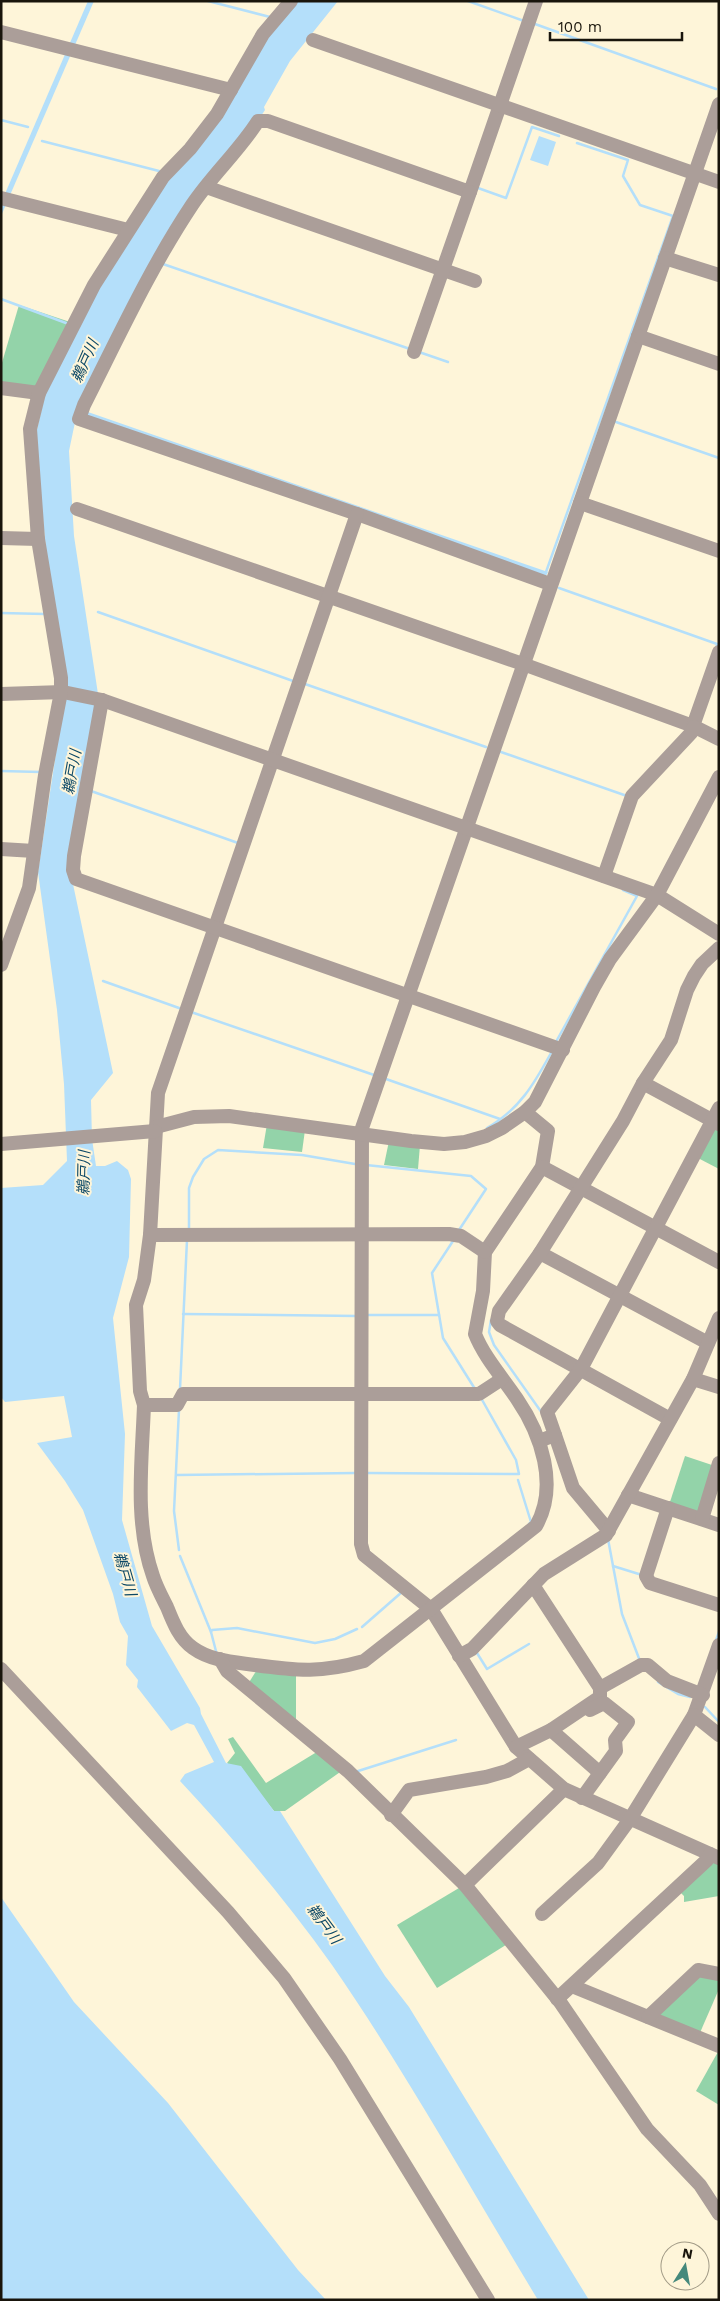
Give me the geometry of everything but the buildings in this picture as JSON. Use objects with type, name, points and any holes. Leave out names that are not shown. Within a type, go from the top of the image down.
[{"type":"street","points":[[1,965],[24,904],[45,775],[62,692],[38,539],[30,429],[39,394],[94,285],[128,230],[163,177],[190,148],[217,114],[263,34],[291,1]]},
{"type":"street","points":[[414,352],[536,1]]},
{"type":"street","points":[[1,32],[231,90]]},
{"type":"street","points":[[313,40],[719,182]]},
{"type":"street","points":[[715,1856],[564,1789],[529,1759],[516,1747],[431,1609],[364,1555],[362,1551],[361,1393],[362,1128],[550,584],[719,104]]},
{"type":"street","points":[[470,192],[268,121],[258,121],[244,143],[206,187],[162,253],[79,419],[357,514],[550,584]]},
{"type":"street","points":[[206,187],[475,280]]},
{"type":"street","points":[[6,199],[128,230]]},
{"type":"street","points":[[665,258],[719,275]]},
{"type":"street","points":[[638,336],[719,364]]},
{"type":"street","points":[[1,388],[39,394]]},
{"type":"street","points":[[580,503],[719,551]]},
{"type":"street","points":[[77,509],[523,664],[693,727],[719,739]]},
{"type":"street","points":[[357,514],[158,1093],[150,1234],[144,1280],[136,1305],[140,1391],[144,1405],[141,1500],[152,1575],[182,1638],[193,1648],[207,1656],[220,1660],[297,1671],[334,1669],[364,1661],[536,1526],[547,1496],[548,1480],[539,1441],[518,1401],[502,1379],[475,1334],[483,1291],[485,1252],[542,1167],[548,1131],[525,1112]]},
{"type":"street","points":[[1,538],[38,539]]},
{"type":"street","points":[[604,876],[632,796],[691,733],[719,652]]},
{"type":"street","points":[[1,694],[62,692],[102,700],[657,894],[719,934]]},
{"type":"street","points":[[102,700],[74,856],[73,870],[76,879],[562,1050]]},
{"type":"street","points":[[1,1144],[93,1137],[156,1129],[194,1116],[209,1115],[444,1144],[465,1142],[502,1128],[525,1112],[534,1102],[610,959],[657,894],[719,777]]},
{"type":"street","points":[[1,849],[34,850]]},
{"type":"street","points":[[670,1419],[500,1325],[497,1321],[498,1311],[540,1253],[623,1121],[643,1083],[671,1040],[687,990],[694,976],[702,964],[719,948]]},
{"type":"street","points":[[643,1083],[715,1123]]},
{"type":"street","points":[[609,1531],[573,1488],[547,1412],[581,1369],[655,1228],[715,1123],[719,1108]]},
{"type":"street","points":[[542,1167],[719,1262]]},
{"type":"street","points":[[150,1234],[456,1235],[485,1252]]},
{"type":"street","points":[[540,1253],[708,1343]]},
{"type":"street","points":[[459,1656],[472,1649],[544,1574],[606,1535],[693,1379],[719,1318]]},
{"type":"street","points":[[144,1405],[176,1405],[183,1394],[479,1394],[502,1379]]},
{"type":"street","points":[[693,1379],[719,1387]]},
{"type":"street","points":[[539,1441],[555,1435]]},
{"type":"street","points":[[702,1519],[719,1463]]},
{"type":"street","points":[[628,1495],[719,1524]]},
{"type":"street","points":[[668,1508],[646,1576],[647,1580],[650,1583],[719,1605]]},
{"type":"street","points":[[533,1585],[600,1688],[600,1697],[553,1728]]},
{"type":"street","points":[[542,1914],[598,1863],[630,1819],[694,1715],[719,1644]]},
{"type":"street","points":[[220,1660],[227,1671],[348,1771],[391,1815],[465,1885],[557,1999],[647,2129],[700,2185],[719,2214]]},
{"type":"street","points":[[600,1688],[644,1664],[667,1681],[702,1695]]},
{"type":"street","points":[[1,1669],[228,1912],[284,1978],[340,2059],[488,2300]]},
{"type":"street","points":[[516,1747],[604,1703],[628,1722],[615,1740],[616,1751],[582,1798]]},
{"type":"street","points":[[694,1715],[719,1735]]},
{"type":"street","points":[[553,1728],[600,1773]]},
{"type":"street","points":[[391,1815],[408,1790],[486,1777],[507,1771],[529,1759]]},
{"type":"street","points":[[465,1885],[564,1789]]},
{"type":"street","points":[[557,1999],[707,1860],[715,1856]]},
{"type":"street","points":[[648,2017],[698,1970],[719,1974]]},
{"type":"street","points":[[572,1986],[719,2046]]},
{"type":"green space","points":[[19,305],[70,322],[37,388],[1,383],[1,366]]},
{"type":"green space","points":[[267,1124],[305,1130],[302,1152],[263,1148]]},
{"type":"green space","points":[[712,1126],[719,1127],[719,1169],[696,1157]]},
{"type":"green space","points":[[389,1141],[420,1145],[418,1169],[384,1165]]},
{"type":"green space","points":[[685,1456],[715,1466],[702,1513],[669,1505]]},
{"type":"green space","points":[[258,1668],[296,1673],[296,1722],[248,1684]]},
{"type":"green space","points":[[233,1737],[266,1783],[320,1750],[343,1770],[285,1811],[274,1811],[257,1790],[227,1763],[235,1753],[228,1739]]},
{"type":"green space","points":[[711,1861],[719,1862],[719,1896],[684,1902],[684,1896],[679,1891]]},
{"type":"green space","points":[[459,1888],[509,1943],[437,1988],[397,1925]]},
{"type":"green space","points":[[697,1974],[719,1977],[719,1989],[699,2035],[656,2017]]},
{"type":"green space","points":[[719,2050],[719,2105],[696,2091]]},
{"type":"water","points":[[88,1],[94,1],[1,216],[1,203]]},
{"type":"water","name":"鵜戸川","points":[[296,1],[338,1],[290,61],[264,107],[265,110],[261,116],[201,188],[78,408],[69,451],[74,536],[98,694],[70,870],[113,1073],[91,1100],[92,1139],[96,1166],[105,1166],[117,1161],[128,1170],[131,1179],[129,1257],[113,1318],[125,1434],[122,1520],[152,1626],[200,1708],[201,1714],[226,1763],[241,1766],[274,1811],[280,1811],[385,1976],[409,2007],[589,2300],[538,2300],[412,2088],[332,1965],[259,1870],[180,1781],[185,1774],[214,1762],[194,1725],[187,1723],[171,1731],[137,1687],[138,1680],[126,1665],[128,1636],[120,1622],[113,1594],[83,1510],[65,1481],[37,1443],[72,1437],[64,1396],[5,1402],[1,1397],[1,1188],[43,1185],[67,1161],[64,1084],[57,1010],[38,872],[64,700],[50,590],[35,438],[45,395],[92,300],[151,204],[261,43]]},
{"type":"water","points":[[539,136],[556,142],[548,166],[530,160]]},
{"type":"water","points":[[88,412],[548,572],[546,576],[86,416]]},
{"type":"water","points":[[1,1897],[74,2002],[168,2103],[298,2270],[326,2300],[1,2300]]},
{"type":"waterway","points":[[208,1],[270,17]]},
{"type":"waterway","points":[[468,1],[524,21]]},
{"type":"waterway","points":[[535,24],[716,89]]},
{"type":"waterway","points":[[1,120],[28,127]]},
{"type":"waterway","points":[[478,188],[506,198],[532,127],[559,136]]},
{"type":"waterway","points":[[42,141],[159,171]]},
{"type":"waterway","points":[[546,572],[673,216],[640,205],[623,176],[628,160],[577,143]]},
{"type":"waterway","points":[[163,264],[410,349]]},
{"type":"waterway","points":[[1,299],[66,323]]},
{"type":"waterway","points":[[419,352],[448,362]]},
{"type":"waterway","points":[[616,422],[719,458]]},
{"type":"waterway","points":[[559,588],[717,644],[716,649]]},
{"type":"waterway","points":[[98,612],[293,681]]},
{"type":"waterway","points":[[1,613],[45,614]]},
{"type":"waterway","points":[[305,684],[486,747]]},
{"type":"waterway","points":[[501,752],[627,796]]},
{"type":"waterway","points":[[1,771],[41,772]]},
{"type":"waterway","points":[[91,791],[238,843]]},
{"type":"waterway","points":[[557,1040],[637,896],[623,890]]},
{"type":"waterway","points":[[103,981],[179,1008]]},
{"type":"waterway","points":[[191,1012],[374,1075]]},
{"type":"waterway","points":[[487,1128],[517,1105],[532,1086],[551,1053]]},
{"type":"waterway","points":[[386,1079],[500,1119]]},
{"type":"waterway","points":[[189,1231],[189,1188],[193,1177],[204,1159],[218,1150],[302,1155],[355,1164]]},
{"type":"waterway","points":[[366,1165],[471,1176],[486,1189],[459,1230]]},
{"type":"waterway","points":[[180,1389],[187,1240]]},
{"type":"waterway","points":[[453,1241],[432,1273],[443,1338],[475,1389]]},
{"type":"waterway","points":[[183,1314],[357,1316]]},
{"type":"waterway","points":[[366,1315],[439,1315]]},
{"type":"waterway","points":[[491,1320],[489,1332],[494,1345],[542,1413]]},
{"type":"waterway","points":[[367,1473],[519,1474],[516,1460],[481,1398]]},
{"type":"waterway","points":[[179,1410],[174,1511],[179,1550]]},
{"type":"waterway","points":[[177,1475],[356,1473]]},
{"type":"waterway","points":[[518,1480],[531,1522],[529,1524]]},
{"type":"waterway","points":[[608,1539],[622,1614],[640,1661]]},
{"type":"waterway","points":[[180,1556],[211,1632],[217,1655]]},
{"type":"waterway","points":[[613,1566],[642,1575]]},
{"type":"waterway","points":[[362,1627],[402,1592]]},
{"type":"waterway","points":[[211,1632],[212,1630],[237,1628],[315,1643],[335,1639],[357,1629]]},
{"type":"waterway","points":[[716,1640],[719,1632]]},
{"type":"waterway","points":[[477,1653],[487,1669],[529,1644]]},
{"type":"waterway","points":[[658,1682],[678,1694],[690,1697]]},
{"type":"waterway","points":[[705,1707],[719,1722]]},
{"type":"waterway","points":[[355,1772],[456,1740]]}]
